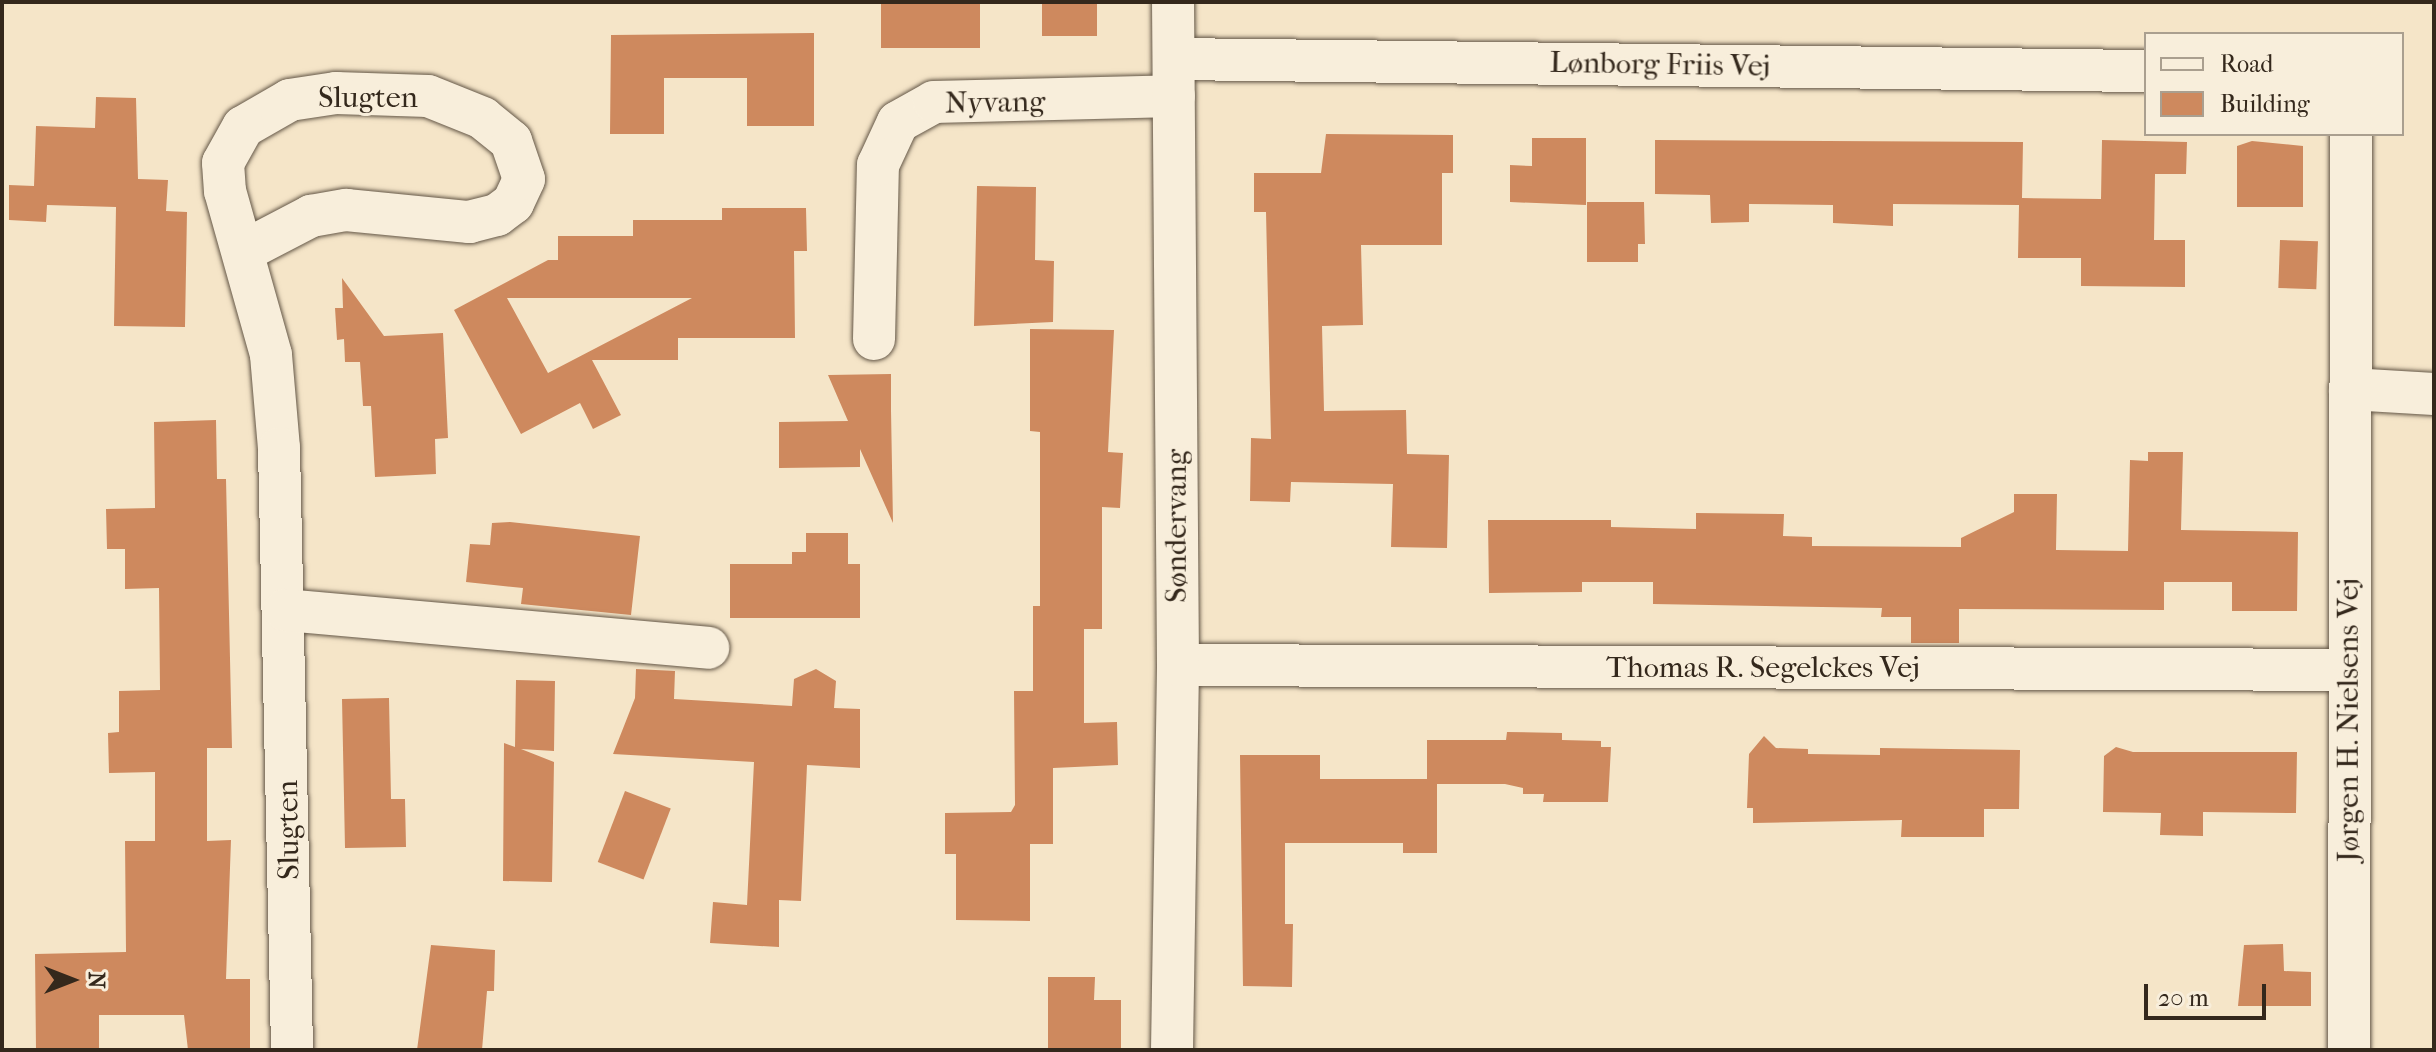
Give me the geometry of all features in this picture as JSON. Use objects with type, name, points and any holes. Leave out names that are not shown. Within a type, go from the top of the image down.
[{"type":"street","name":"Søndervang","points":[[1172,1050],[1178,665],[1173,2]]},
{"type":"street","name":"Lønborg Friis Vej","points":[[1174,77],[2144,71]]},
{"type":"street","name":"Nyvang","points":[[874,339],[878,165],[898,122],[934,102],[1174,77]]},
{"type":"street","name":"Slugten","points":[[244,251],[311,216],[346,210],[469,222],[497,215],[513,203],[524,179],[511,141],[483,118],[428,96],[336,93],[290,100],[243,127],[223,163],[225,191],[271,355],[285,610],[292,1050]]},
{"type":"street","name":"Jørgen H. Nielsens Vej","points":[[2349,1050],[2351,136]]},
{"type":"street","points":[[2350,389],[2434,394]]},
{"type":"street","points":[[285,610],[708,648]]},
{"type":"street","name":"Thomas R. Segelckes Vej","points":[[1178,665],[2348,670]]},
{"type":"building","points":[[881,2],[980,2],[980,48],[881,48]]},
{"type":"building","points":[[1042,2],[1097,2],[1097,36],[1042,36]]},
{"type":"building","points":[[814,33],[814,126],[747,126],[747,78],[664,78],[664,134],[610,134],[611,35]]},
{"type":"building","points":[[96,97],[136,98],[138,179],[168,180],[166,211],[187,212],[185,327],[114,326],[116,207],[47,205],[46,222],[9,220],[9,185],[34,186],[36,126],[95,128]]},
{"type":"building","points":[[1326,134],[1453,135],[1453,173],[1442,173],[1442,245],[1361,245],[1363,325],[1322,326],[1324,411],[1406,410],[1407,454],[1449,455],[1447,548],[1391,547],[1393,484],[1291,482],[1290,502],[1250,501],[1251,438],[1271,439],[1266,212],[1254,212],[1254,173],[1321,173]]},
{"type":"building","points":[[1532,138],[1586,138],[1586,205],[1510,202],[1510,165],[1532,166]]},
{"type":"building","points":[[1655,140],[2023,142],[2022,198],[2101,199],[2102,140],[2187,142],[2186,174],[2155,174],[2154,240],[2185,240],[2185,287],[2081,286],[2081,258],[2018,258],[2019,205],[1893,204],[1893,226],[1833,223],[1833,205],[1749,204],[1749,222],[1711,223],[1710,195],[1655,194]]},
{"type":"building","points":[[2252,141],[2303,146],[2303,207],[2237,207],[2237,146]]},
{"type":"building","points":[[977,186],[1036,187],[1035,260],[1054,261],[1053,322],[974,326]]},
{"type":"building","points":[[1587,202],[1644,202],[1645,244],[1638,244],[1638,262],[1587,262]]},
{"type":"building","points":[[722,208],[806,208],[807,251],[794,251],[795,338],[678,338],[678,360],[592,360],[621,415],[593,429],[580,403],[521,434],[454,310],[548,260],[558,260],[558,236],[633,236],[633,220],[722,220]],"holes":[[[507,298],[692,298],[548,373]]]},
{"type":"building","points":[[2280,240],[2318,241],[2316,289],[2278,288]]},
{"type":"building","points":[[342,278],[384,336],[443,333],[448,438],[435,439],[436,474],[375,477],[371,406],[363,406],[360,362],[345,362],[344,339],[337,340],[335,308],[343,308]]},
{"type":"building","points":[[1030,329],[1114,330],[1108,452],[1123,453],[1120,508],[1102,507],[1102,629],[1084,629],[1084,723],[1117,722],[1118,765],[1053,768],[1053,844],[1030,844],[1030,921],[956,920],[956,854],[945,854],[945,813],[1011,812],[1015,805],[1014,691],[1033,691],[1033,606],[1040,606],[1040,432],[1030,431]]},
{"type":"building","points":[[891,374],[893,523],[860,449],[860,467],[779,468],[779,422],[848,421],[828,375]]},
{"type":"building","points":[[216,420],[217,479],[226,479],[232,748],[207,748],[207,841],[231,840],[226,979],[250,979],[250,1050],[188,1050],[184,1015],[99,1015],[99,1050],[36,1050],[35,954],[126,952],[125,841],[155,841],[155,772],[109,773],[108,733],[119,732],[119,691],[160,690],[159,588],[125,589],[125,549],[107,549],[106,509],[155,508],[154,422]]},
{"type":"building","points":[[2148,452],[2183,452],[2181,530],[2298,532],[2297,611],[2232,611],[2232,582],[2164,582],[2164,610],[1959,609],[1959,643],[1911,643],[1911,617],[1881,617],[1882,608],[1653,604],[1653,582],[1582,582],[1582,592],[1489,593],[1488,520],[1611,520],[1611,527],[1696,529],[1696,513],[1784,514],[1783,536],[1812,537],[1812,546],[1961,547],[1961,538],[2014,512],[2014,494],[2057,494],[2056,550],[2128,551],[2130,460],[2148,461]]},
{"type":"building","points":[[510,522],[640,536],[631,615],[521,604],[523,588],[466,582],[470,544],[490,545],[492,523]]},
{"type":"building","points":[[806,533],[848,533],[848,564],[860,564],[860,618],[730,618],[730,564],[792,564],[792,552],[806,552]]},
{"type":"building","points":[[636,669],[675,671],[674,699],[792,706],[794,679],[816,669],[836,681],[834,708],[860,709],[860,768],[807,765],[801,901],[779,900],[779,947],[710,943],[713,902],[747,905],[754,762],[613,754],[635,698]]},
{"type":"building","points":[[516,680],[555,681],[554,751],[521,749],[554,762],[552,882],[503,881],[504,743],[515,747]]},
{"type":"building","points":[[389,698],[391,799],[405,799],[406,847],[345,848],[342,699]]},
{"type":"building","points":[[1507,732],[1562,733],[1562,740],[1601,741],[1601,747],[1611,747],[1608,802],[1543,802],[1544,794],[1523,794],[1523,788],[1505,784],[1437,784],[1437,853],[1403,853],[1403,843],[1285,843],[1285,924],[1293,924],[1292,987],[1243,986],[1240,755],[1320,755],[1320,779],[1427,779],[1427,740],[1506,740]]},
{"type":"building","points":[[1764,736],[1776,748],[1808,749],[1808,754],[1880,755],[1880,748],[2020,750],[2019,809],[1984,809],[1984,837],[1901,837],[1902,820],[1753,823],[1753,808],[1747,808],[1749,754]]},
{"type":"building","points":[[2116,747],[2133,752],[2297,752],[2296,813],[2203,812],[2203,836],[2160,835],[2161,813],[2103,812],[2104,756]]},
{"type":"building","points":[[625,791],[671,809],[644,880],[598,862]]},
{"type":"building","points":[[2283,944],[2284,971],[2311,972],[2311,1006],[2238,1006],[2244,945]]},
{"type":"building","points":[[431,945],[495,950],[494,991],[487,991],[482,1050],[417,1050]]},
{"type":"building","points":[[1048,977],[1095,977],[1094,1000],[1121,1000],[1121,1050],[1048,1050]]}]
